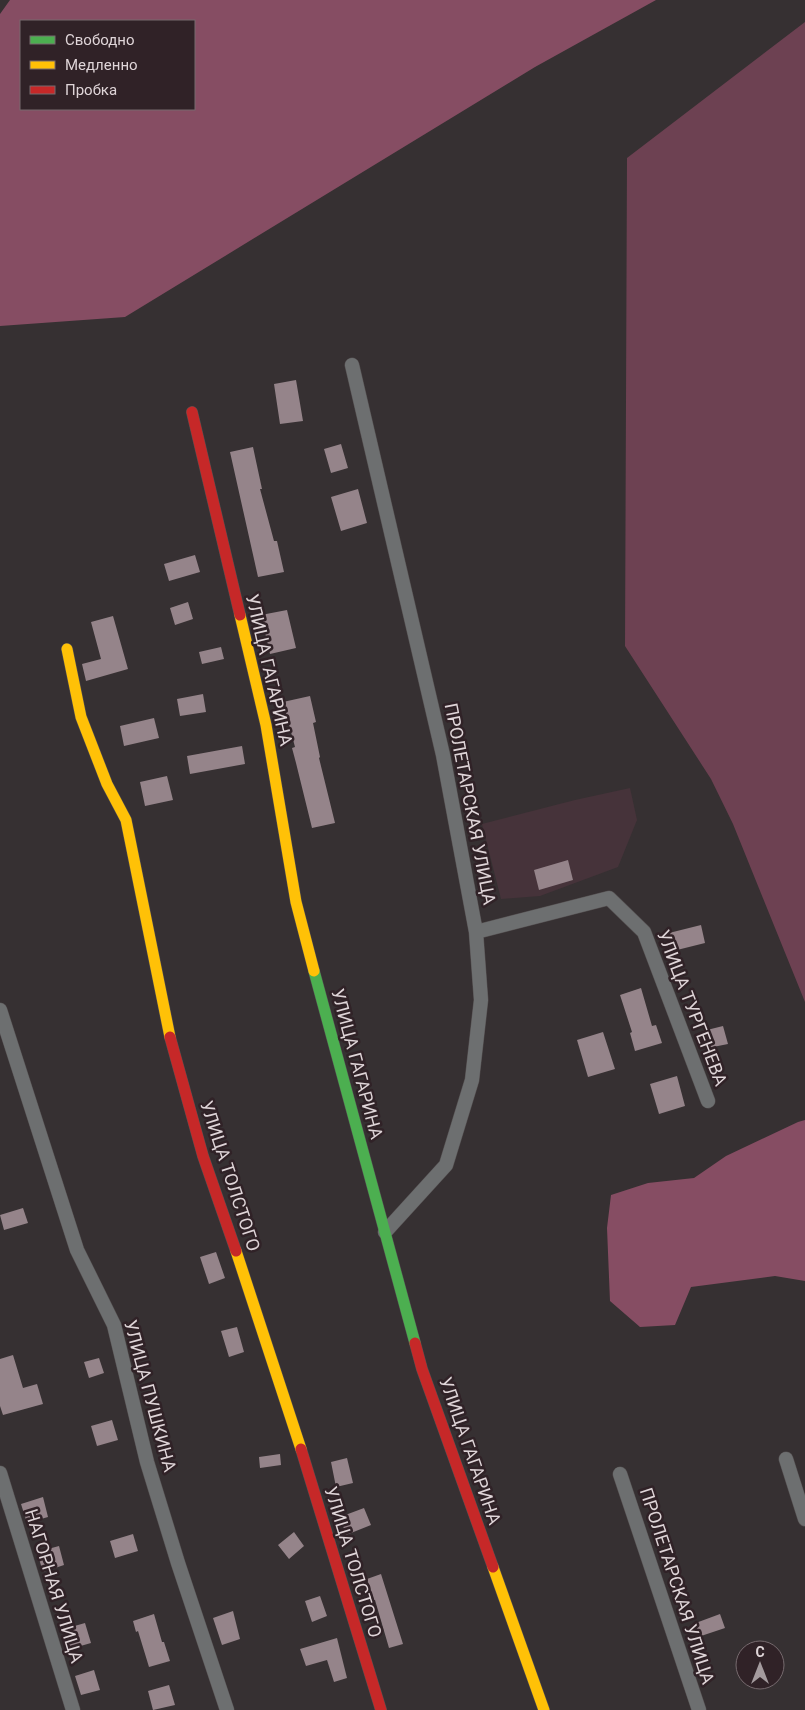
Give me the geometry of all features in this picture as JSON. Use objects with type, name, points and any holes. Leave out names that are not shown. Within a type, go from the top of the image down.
[{"type":"street","name":"ПРОЛЕТАРСКАЯ УЛИЦА","points":[[352,365],[443,755],[476,932],[480,1000],[472,1080],[446,1165],[385,1232]]},
{"type":"street","name":"УЛИЦА ГАГАРИНА","points":[[192,412],[266,725],[296,902],[422,1369],[544,1710]]},
{"type":"street","name":"УЛИЦА ТОЛСТОГО","points":[[67,650],[81,717],[107,784],[126,820],[166,1022],[203,1156],[238,1255],[300,1447],[381,1710]]},
{"type":"street","name":"УЛИЦА ТУРГЕНЕВА","points":[[476,932],[609,898],[644,932],[708,1101]]},
{"type":"street","name":"УЛИЦА ПУШКИНА","points":[[0,1010],[77,1250],[114,1325],[147,1462],[178,1564],[228,1710]]},
{"type":"street","points":[[786,1459],[805,1519]]},
{"type":"street","name":"НАГОРНАЯ УЛИЦА","points":[[0,1473],[73,1710]]},
{"type":"street","name":"ПРОЛЕТАРСКАЯ УЛИЦА","points":[[620,1474],[699,1710]]},
{"type":"shaded area","points":[[10,0],[656,0],[535,67],[125,317],[0,326],[0,14]]},
{"type":"shaded area","points":[[805,22],[805,1002],[733,824],[711,779],[625,646],[627,158]]},
{"type":"shaded area","points":[[630,788],[637,820],[618,867],[540,896],[501,899],[482,824]]},
{"type":"shaded area","points":[[805,1120],[805,1281],[775,1276],[691,1287],[675,1325],[640,1327],[610,1301],[607,1228],[611,1195],[648,1183],[694,1178],[726,1156]]},
{"type":"building","points":[[296,380],[303,421],[280,424],[274,384]]},
{"type":"building","points":[[341,444],[348,468],[331,473],[324,449]]},
{"type":"building","points":[[253,447],[262,489],[260,489],[274,541],[277,541],[284,572],[258,577],[230,452]]},
{"type":"building","points":[[358,489],[367,523],[341,531],[331,497]]},
{"type":"building","points":[[195,555],[200,572],[169,581],[164,564]]},
{"type":"building","points":[[188,602],[193,619],[175,625],[170,608]]},
{"type":"building","points":[[287,610],[296,648],[270,654],[261,615]]},
{"type":"building","points":[[113,616],[128,669],[86,681],[82,664],[101,659],[91,622]]},
{"type":"building","points":[[221,647],[224,659],[202,664],[199,652]]},
{"type":"building","points":[[203,694],[206,712],[180,716],[177,699]]},
{"type":"building","points":[[310,696],[316,722],[313,723],[319,758],[335,823],[312,828],[292,748],[295,747],[283,702]]},
{"type":"building","points":[[154,718],[159,738],[124,746],[120,726]]},
{"type":"building","points":[[242,746],[245,764],[190,774],[187,756]]},
{"type":"building","points":[[167,776],[173,800],[145,806],[140,782]]},
{"type":"building","points":[[568,860],[573,880],[539,890],[534,870]]},
{"type":"building","points":[[701,925],[705,943],[673,951],[669,933]]},
{"type":"building","points":[[641,988],[652,1026],[656,1025],[662,1043],[635,1051],[630,1033],[632,1032],[620,995]]},
{"type":"building","points":[[723,1026],[728,1044],[708,1048],[703,1031]]},
{"type":"building","points":[[603,1032],[615,1069],[588,1077],[577,1040]]},
{"type":"building","points":[[677,1076],[685,1106],[659,1114],[650,1084]]},
{"type":"building","points":[[23,1208],[28,1223],[4,1230],[0,1215]]},
{"type":"building","points":[[216,1252],[225,1278],[209,1284],[200,1257]]},
{"type":"building","points":[[237,1327],[244,1352],[229,1357],[221,1331]]},
{"type":"building","points":[[13,1355],[23,1388],[37,1384],[43,1404],[3,1415],[0,1406],[0,1359]]},
{"type":"building","points":[[99,1358],[104,1373],[89,1378],[84,1362]]},
{"type":"building","points":[[112,1420],[118,1440],[97,1446],[91,1426]]},
{"type":"building","points":[[280,1454],[281,1465],[260,1468],[259,1457]]},
{"type":"building","points":[[347,1458],[353,1483],[336,1487],[331,1462]]},
{"type":"building","points":[[43,1497],[48,1517],[27,1523],[21,1504]]},
{"type":"building","points":[[364,1508],[371,1525],[346,1535],[340,1517]]},
{"type":"building","points":[[294,1532],[304,1546],[289,1559],[278,1545]]},
{"type":"building","points":[[133,1534],[138,1551],[115,1558],[110,1541]]},
{"type":"building","points":[[59,1546],[64,1565],[43,1572],[37,1552]]},
{"type":"building","points":[[381,1574],[403,1644],[389,1648],[367,1579]]},
{"type":"building","points":[[320,1596],[327,1616],[312,1622],[305,1601]]},
{"type":"building","points":[[233,1611],[240,1639],[222,1645],[213,1618]]},
{"type":"building","points":[[154,1614],[170,1661],[149,1667],[133,1621]]},
{"type":"building","points":[[720,1614],[725,1628],[698,1637],[693,1624]]},
{"type":"building","points":[[85,1623],[91,1643],[70,1649],[64,1629]]},
{"type":"building","points":[[337,1638],[347,1678],[334,1682],[327,1660],[306,1666],[300,1649]]},
{"type":"building","points":[[94,1670],[100,1690],[81,1695],[75,1676]]},
{"type":"building","points":[[169,1685],[175,1705],[153,1710],[148,1691]]},
{"type":"traffic: fast","points":[[314,971],[415,1343]]},
{"type":"traffic: slow","points":[[240,615],[266,725],[296,902],[314,971]]},
{"type":"traffic: slow","points":[[67,649],[81,717],[107,784],[126,820],[170,1037]]},
{"type":"traffic: slow","points":[[236,1251],[301,1449]]},
{"type":"traffic: slow","points":[[493,1567],[544,1710]]},
{"type":"traffic: jam","points":[[192,412],[240,615]]},
{"type":"traffic: jam","points":[[170,1037],[203,1156],[236,1251]]},
{"type":"traffic: jam","points":[[415,1343],[422,1369],[493,1567]]},
{"type":"traffic: jam","points":[[301,1449],[381,1710]]}]
